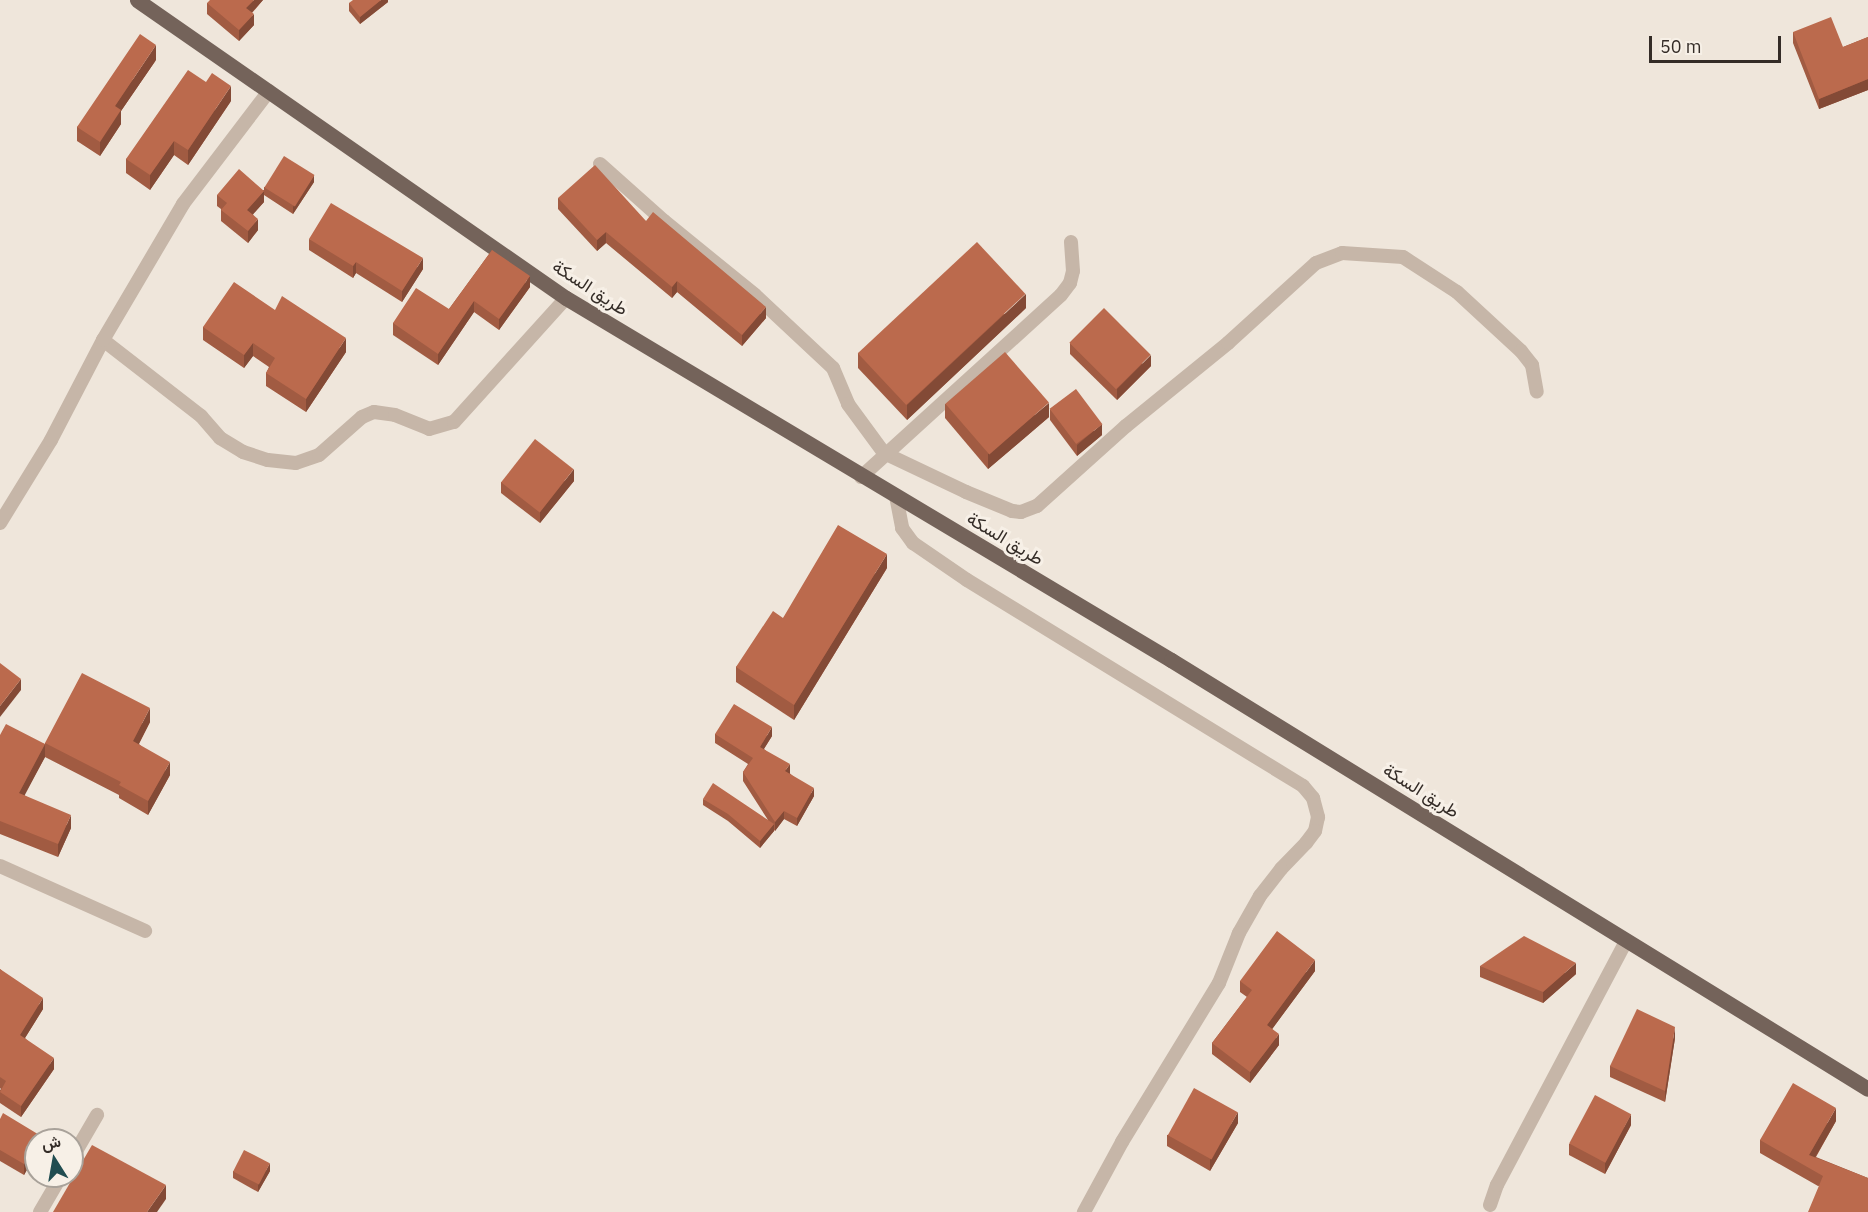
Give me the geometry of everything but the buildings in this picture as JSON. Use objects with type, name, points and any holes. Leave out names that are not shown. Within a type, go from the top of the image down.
[{"type":"main road","name":"طريق السكة","points":[[137,0],[566,298],[861,477],[1171,660],[1868,1089]]},
{"type":"street","points":[[0,523],[51,440],[103,340],[183,204],[269,91]]},
{"type":"street","points":[[600,165],[755,295],[833,368],[848,404],[884,453],[1012,511],[1022,512],[1038,506],[1126,426],[1228,343],[1316,263],[1342,253],[1403,257],[1457,292],[1521,351],[1532,365],[1537,392]]},
{"type":"street","points":[[861,477],[884,453],[1061,295],[1071,277],[1071,242]]},
{"type":"street","points":[[103,340],[201,416],[220,438],[243,452],[268,460],[296,463],[319,455],[362,417],[374,412],[395,415],[429,429],[453,422],[566,298]]},
{"type":"street","points":[[896,496],[902,528],[913,543],[967,580],[1303,786],[1313,798],[1318,817],[1315,831],[1260,896],[1239,933],[1213,993],[1122,1142],[1084,1212]]},
{"type":"street","points":[[0,866],[145,931]]},
{"type":"street","points":[[1490,1205],[1497,1185],[1626,941]]},
{"type":"street","points":[[84,1137],[97,1115]]},
{"type":"street","points":[[40,1212],[54,1188]]}]
